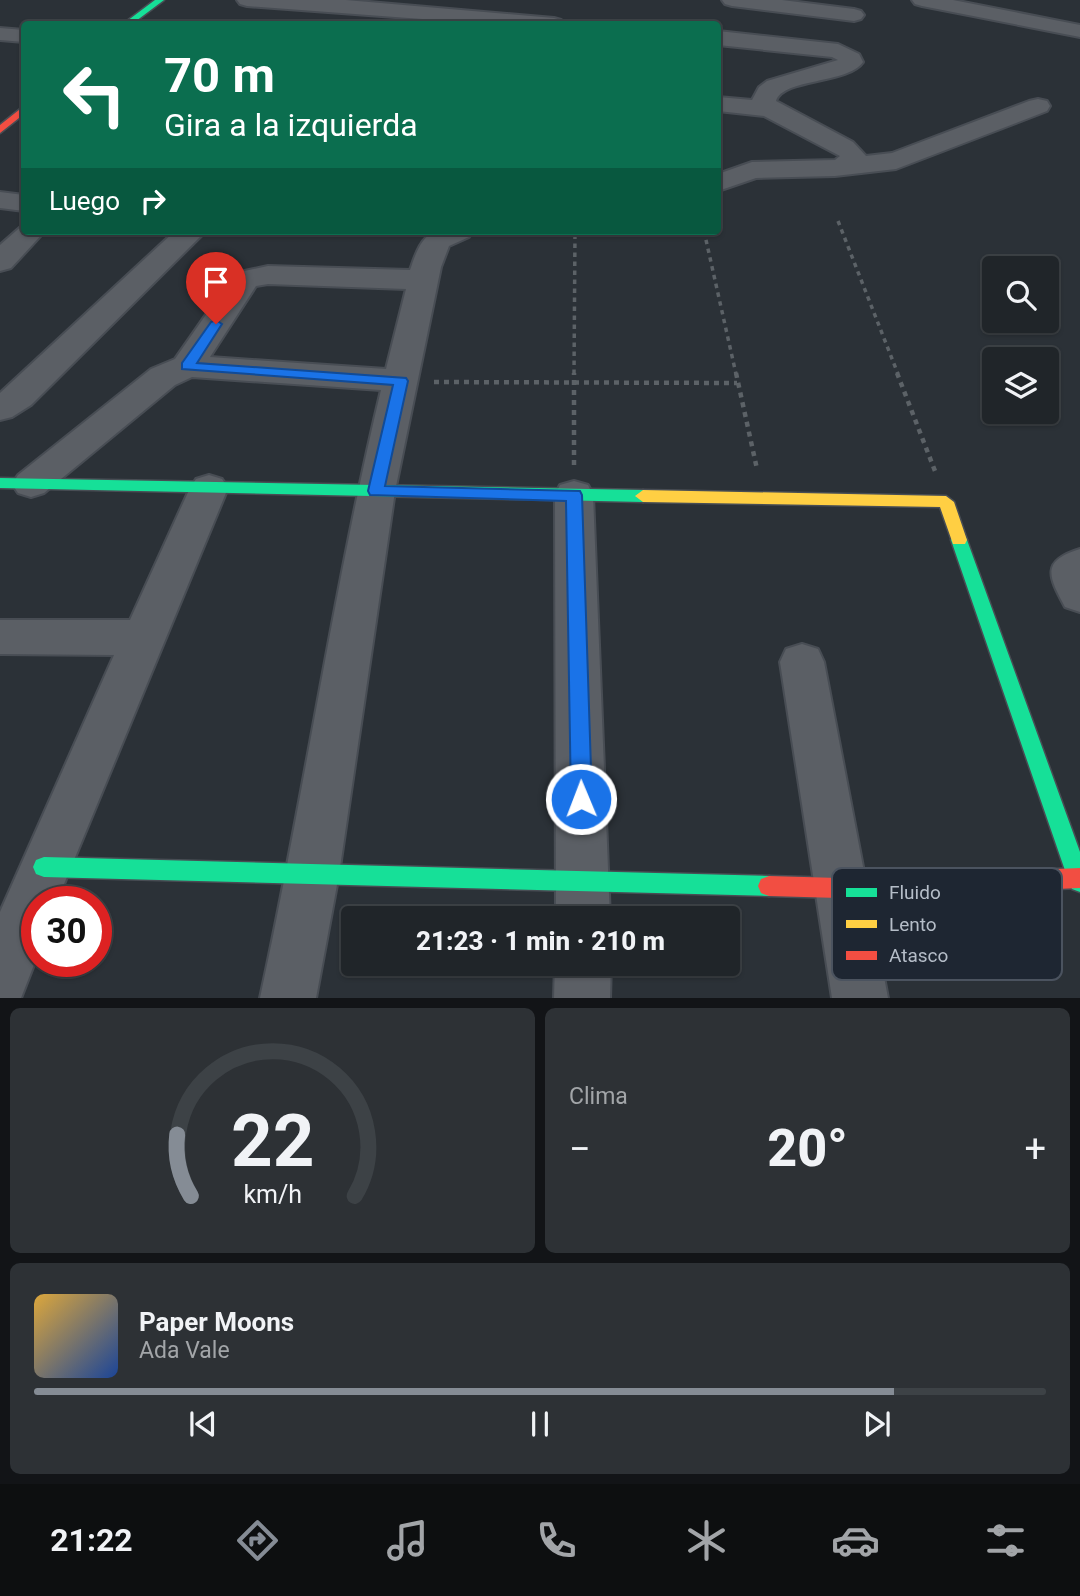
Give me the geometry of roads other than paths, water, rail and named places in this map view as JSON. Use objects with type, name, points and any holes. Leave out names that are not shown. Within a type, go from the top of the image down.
[{"type":"street","points":[[131,21],[160,0]]},
{"type":"street","points":[[247,0],[373,11],[561,20]]},
{"type":"street","points":[[732,0],[854,15]]},
{"type":"street","points":[[922,0],[1080,31]]},
{"type":"street","points":[[721,38],[838,51],[851,59],[852,62],[840,68],[775,86],[767,92],[764,102],[770,109]]},
{"type":"street","points":[[721,104],[770,109],[844,146],[853,154],[853,160],[847,164]]},
{"type":"street","points":[[721,182],[752,170],[835,168],[847,164],[896,160],[1038,106]]},
{"type":"street","points":[[0,130],[21,112]]},
{"type":"street","points":[[0,200],[21,202]]},
{"type":"street","points":[[0,262],[27,235]]},
{"type":"street","points":[[0,409],[19,397],[188,235]]},
{"type":"street","points":[[288,998],[313,874],[376,491],[436,235]]},
{"type":"street","points":[[187,366],[247,279],[268,275],[423,281]]},
{"type":"street","points":[[15,483],[163,377],[187,366],[401,381]]},
{"type":"street","points":[[15,483],[946,502],[1079,879]]},
{"type":"street","points":[[0,981],[44,866],[209,488]]},
{"type":"street","points":[[574,495],[583,900]]},
{"type":"street","points":[[1080,564],[1071,570],[1072,580],[1080,597]]},
{"type":"street","points":[[0,637],[144,638]]},
{"type":"street","points":[[802,662],[836,868]]},
{"type":"street","points":[[44,866],[313,874],[583,900],[832,888]]},
{"type":"street","points":[[582,998],[583,976]]},
{"type":"street","points":[[857,980],[860,998]]}]
